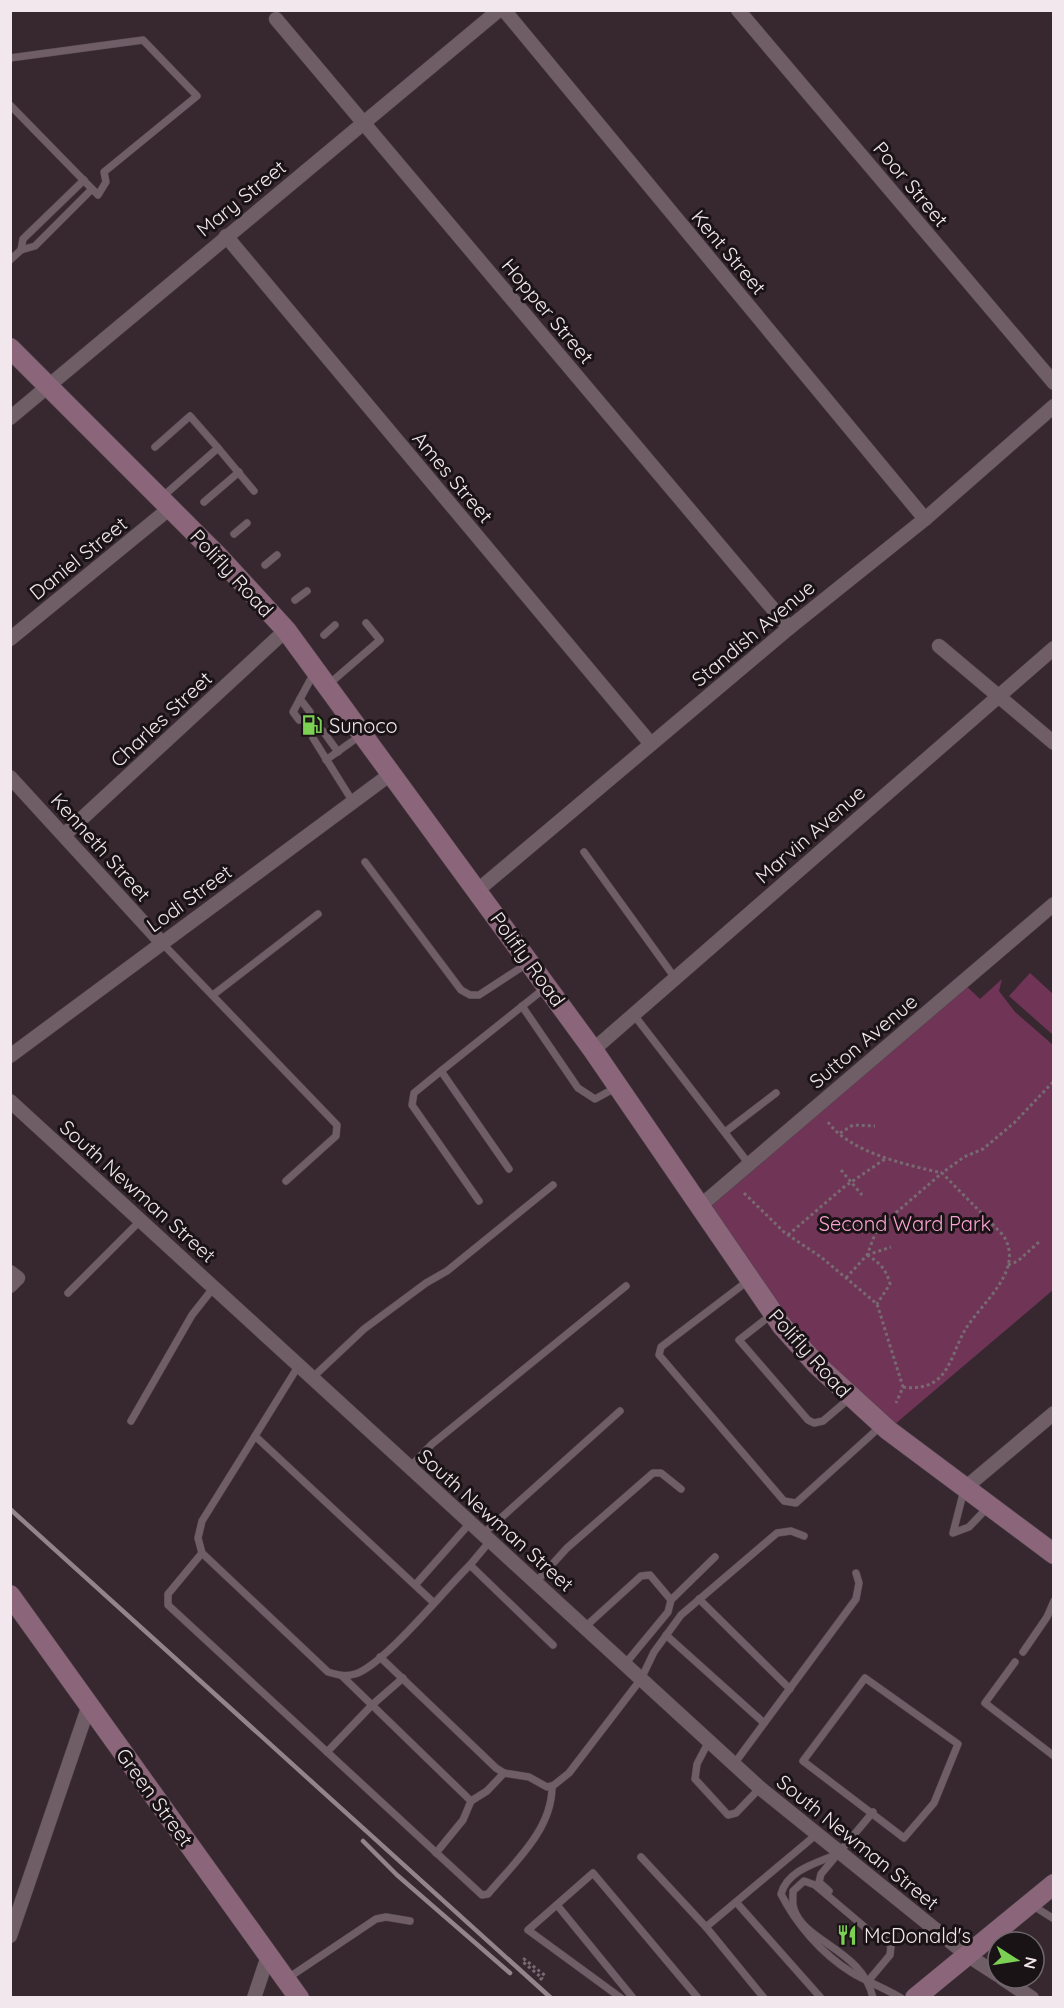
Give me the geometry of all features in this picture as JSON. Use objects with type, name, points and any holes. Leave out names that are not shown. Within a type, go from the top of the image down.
[{"type":"main road","name":"Polifly Road","points":[[10,348],[253,592],[286,630],[593,1050],[749,1280],[773,1313],[817,1365],[850,1398],[882,1425],[1053,1554]]},
{"type":"main road","name":"Green Street","points":[[10,1595],[299,1998]]},
{"type":"main road","points":[[915,1998],[1053,1884]]},
{"type":"street","name":"Mary Street","points":[[10,418],[499,10]]},
{"type":"street","name":"Kent Street","points":[[504,10],[925,519]]},
{"type":"street","name":"Poor Street","points":[[738,10],[1053,383]]},
{"type":"street","name":"Hopper Street","points":[[276,19],[789,628]]},
{"type":"street","name":"Ames Street","points":[[226,236],[651,744]]},
{"type":"street","name":"Standish Avenue","points":[[478,890],[789,628],[925,519],[1053,406]]},
{"type":"street","name":"Daniel Street","points":[[10,639],[165,503]]},
{"type":"street","name":"Charles Street","points":[[64,835],[286,630]]},
{"type":"street","points":[[939,646],[1053,743]]},
{"type":"street","name":"Marvin Avenue","points":[[593,1050],[1053,648]]},
{"type":"street","name":"Lodi Street","points":[[10,1056],[392,773]]},
{"type":"street","name":"Kenneth Street","points":[[10,777],[162,943]]},
{"type":"street","name":"Sutton Avenue","points":[[699,1207],[1053,904]]},
{"type":"street","name":"South Newman Street","points":[[10,1101],[760,1788],[986,1968]]},
{"type":"street","points":[[964,1488],[1053,1413]]},
{"type":"street","points":[[10,1936],[89,1705]]},
{"type":"street","points":[[254,1998],[268,1956]]},
{"type":"lane","points":[[10,58],[143,40],[197,96],[104,172],[106,182],[99,195],[11,106]]},
{"type":"lane","points":[[21,250],[23,239],[84,180]]},
{"type":"lane","points":[[10,260],[21,250],[34,246],[92,189]]},
{"type":"lane","points":[[155,447],[190,416],[254,491]]},
{"type":"lane","points":[[165,503],[218,448]]},
{"type":"lane","points":[[204,502],[239,472]]},
{"type":"lane","points":[[234,534],[247,523]]},
{"type":"lane","points":[[265,565],[277,555]]},
{"type":"lane","points":[[295,600],[307,591]]},
{"type":"lane","points":[[299,720],[293,712],[300,699],[321,678],[380,640],[366,623]]},
{"type":"lane","points":[[324,634],[335,625]]},
{"type":"lane","points":[[300,699],[310,712]]},
{"type":"lane","points":[[323,731],[338,752]]},
{"type":"lane","points":[[326,760],[363,734]]},
{"type":"lane","points":[[313,738],[353,802]]},
{"type":"lane","points":[[584,852],[675,978]]},
{"type":"lane","points":[[365,862],[461,990],[470,995],[478,995],[530,962]]},
{"type":"lane","points":[[213,995],[318,914]]},
{"type":"lane","points":[[162,943],[337,1125],[336,1136],[286,1181]]},
{"type":"lane","points":[[479,1202],[412,1105],[414,1093],[547,986]]},
{"type":"lane","points":[[522,1006],[578,1088],[595,1099],[618,1086]]},
{"type":"lane","points":[[634,1015],[749,1164]]},
{"type":"lane","points":[[441,1071],[509,1169]]},
{"type":"lane","points":[[725,1132],[776,1093]]},
{"type":"lane","points":[[312,1378],[364,1329],[426,1283],[447,1271],[553,1185]]},
{"type":"lane","points":[[68,1293],[141,1220]]},
{"type":"lane","points":[[749,1280],[661,1347],[659,1355],[784,1501],[796,1503],[882,1425]]},
{"type":"lane","points":[[410,1467],[432,1444],[626,1286]]},
{"type":"lane","points":[[131,1421],[192,1315],[214,1287]]},
{"type":"lane","points":[[773,1313],[739,1340],[808,1420],[814,1423],[823,1421],[850,1398]]},
{"type":"lane","points":[[299,1365],[202,1521],[198,1538],[202,1553],[328,1672],[342,1676],[358,1673],[390,1650],[470,1565],[487,1537],[620,1411]]},
{"type":"lane","points":[[255,1436],[433,1602]]},
{"type":"lane","points":[[536,1582],[567,1548],[653,1473],[661,1473],[681,1489]]},
{"type":"lane","points":[[964,1488],[957,1507],[953,1533],[969,1527],[989,1506]]},
{"type":"lane","points":[[416,1584],[471,1522]]},
{"type":"lane","points":[[380,1657],[479,1753],[504,1773],[529,1777],[547,1787],[552,1787],[569,1773],[642,1679],[666,1635],[681,1615],[777,1533],[791,1531],[804,1536]]},
{"type":"lane","points":[[202,1553],[168,1594],[168,1605],[482,1895],[488,1894],[543,1828],[551,1806],[552,1787]]},
{"type":"lane","points":[[625,1664],[668,1612],[671,1600],[715,1557]]},
{"type":"lane","points":[[470,1565],[553,1645]]},
{"type":"lane","points":[[734,1764],[856,1599],[860,1583],[856,1573]]},
{"type":"lane","points":[[585,1627],[641,1576],[650,1575],[671,1600]]},
{"type":"lane","points":[[699,1599],[790,1689]]},
{"type":"lane","points":[[1023,1652],[1050,1620],[1053,1606]]},
{"type":"lane","points":[[666,1635],[764,1723]]},
{"type":"lane","points":[[1015,1662],[985,1703],[1053,1756]]},
{"type":"lane","points":[[342,1676],[471,1801]]},
{"type":"lane","points":[[327,1752],[372,1705],[403,1678]]},
{"type":"lane","points":[[865,1678],[958,1744],[934,1803],[904,1838],[873,1812],[803,1761],[865,1678]]},
{"type":"lane","points":[[709,1741],[697,1764],[695,1779],[722,1810],[728,1815],[736,1813],[760,1788]]},
{"type":"lane","points":[[436,1853],[463,1820],[471,1801],[486,1791],[504,1773]]},
{"type":"lane","points":[[869,1980],[890,1955],[891,1946],[887,1940],[819,1882],[825,1868],[873,1812]]},
{"type":"lane","points":[[706,1927],[817,1834]]},
{"type":"lane","points":[[840,1853],[797,1872],[784,1881],[780,1894],[790,1913],[813,1940],[851,1972],[901,1998]]},
{"type":"lane","points":[[641,1857],[706,1927],[764,1998]]},
{"type":"lane","points":[[621,1998],[528,1930],[593,1873],[698,1998]]},
{"type":"lane","points":[[873,1998],[869,1980],[856,1965],[799,1920],[793,1908],[793,1891],[804,1881],[815,1886],[874,1935],[887,1940]]},
{"type":"lane","points":[[736,1902],[820,1998]]},
{"type":"lane","points":[[1030,1903],[1053,1919]]},
{"type":"lane","points":[[557,1905],[633,1998]]},
{"type":"lane","points":[[286,1980],[376,1919],[386,1917],[410,1921]]},
{"type":"path","points":[[846,1278],[867,1255],[877,1229],[942,1173],[964,1157],[982,1149],[1014,1124],[1053,1081]]},
{"type":"path","points":[[828,1122],[840,1133],[885,1159],[942,1173],[1003,1235],[1009,1244],[1008,1265],[1000,1283],[966,1328],[941,1376],[915,1389],[903,1387]]},
{"type":"path","points":[[840,1133],[853,1125],[875,1126]]},
{"type":"path","points":[[788,1235],[852,1181],[885,1159]]},
{"type":"path","points":[[841,1170],[862,1195]]},
{"type":"path","points":[[744,1193],[788,1235],[877,1304],[903,1387],[896,1403]]},
{"type":"path","points":[[1008,1265],[1018,1261],[1040,1242]]},
{"type":"path","points":[[867,1255],[891,1247]]},
{"type":"path","points":[[867,1255],[879,1263],[887,1273],[890,1284],[877,1304]]},
{"type":"path","points":[[540,1980],[542,1978],[523,1962],[524,1959],[546,1977]]},
{"type":"green space","points":[[1030,973],[1053,994],[1053,1035],[1009,996]]},
{"type":"green space","name":"Second Ward Park","points":[[1002,979],[999,991],[1015,1012],[1053,1045],[1053,1290],[888,1430],[854,1402],[699,1207],[962,982],[980,999]]},
{"type":"railway","points":[[10,1509],[551,1998]]},
{"type":"railway","points":[[363,1841],[397,1875],[510,1973]]},
{"type":"place","name":"Sunoco","points":[[312,725]]},
{"type":"place","name":"McDonald's","points":[[847,1935]]}]
